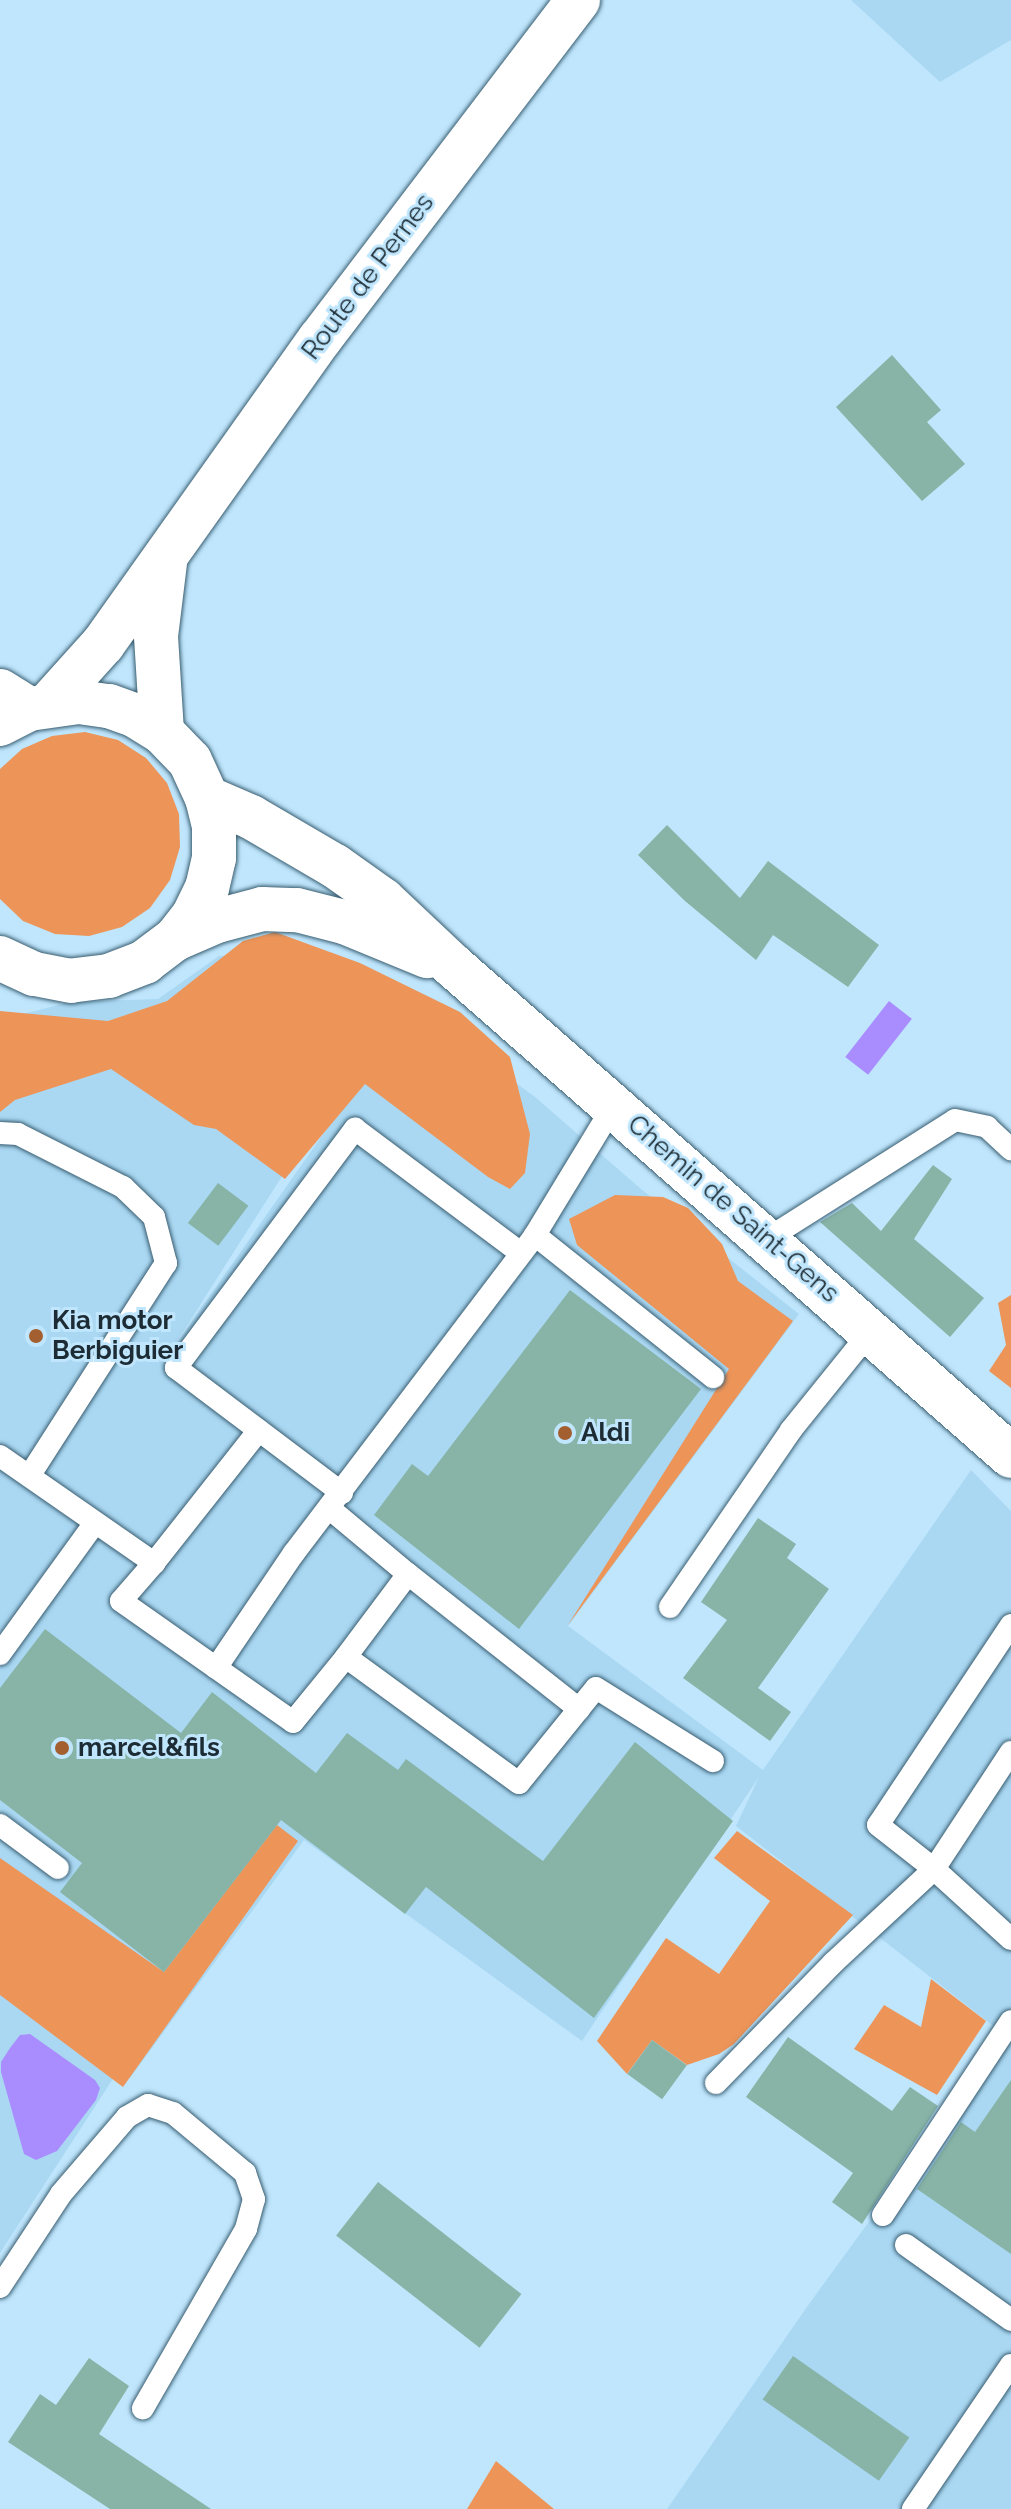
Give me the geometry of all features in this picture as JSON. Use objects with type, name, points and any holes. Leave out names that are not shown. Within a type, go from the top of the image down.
[{"type":"main road","name":"Route de Pernes","points":[[20,707],[103,644],[320,339],[578,0]]},
{"type":"main road","name":"Route de Pernes","points":[[162,732],[156,636],[165,560]]},
{"type":"main road","points":[[11,971],[71,981],[109,976],[145,962],[175,939],[194,915],[207,888],[214,858],[214,827],[207,798],[190,761],[162,732],[136,716],[109,706],[79,702],[20,707]]},
{"type":"main road","name":"Chemin de Saint-Gens","points":[[207,798],[251,817],[335,866],[383,900],[452,965],[1011,1456]]},
{"type":"main road","name":"Chemin de Saint-Gens","points":[[175,939],[217,921],[262,909],[297,910],[344,922],[452,965]]},
{"type":"lane","points":[[216,1668],[336,1500],[528,1244],[614,1105]]},
{"type":"lane","points":[[767,1239],[955,1120],[987,1127],[1011,1149]]},
{"type":"lane","points":[[579,1709],[408,1574],[336,1500],[259,1430],[176,1368],[355,1129],[528,1244],[713,1377]]},
{"type":"lane","points":[[0,1133],[18,1134],[123,1187],[154,1217],[166,1263],[29,1476]]},
{"type":"lane","points":[[670,1607],[791,1430],[871,1331]]},
{"type":"lane","points":[[259,1430],[121,1601],[293,1722],[408,1574]]},
{"type":"lane","points":[[0,1456],[154,1563]]},
{"type":"lane","points":[[0,1654],[95,1523]]},
{"type":"lane","points":[[1008,1930],[878,1825],[1011,1625]]},
{"type":"lane","points":[[346,1657],[519,1783],[596,1688],[713,1761]]},
{"type":"lane","points":[[716,2083],[833,1963],[934,1869],[1011,1752]]},
{"type":"lane","points":[[0,1825],[58,1868]]},
{"type":"lane","points":[[883,2215],[1011,2021]]},
{"type":"lane","points":[[0,2287],[61,2194],[127,2117],[148,2105],[173,2113],[245,2173],[254,2199],[246,2229],[143,2408]]},
{"type":"lane","points":[[906,2245],[1011,2320]]},
{"type":"lane","points":[[913,2509],[1011,2365]]},
{"type":"shaded area","points":[[851,0],[1011,0],[1011,40],[940,82]]},
{"type":"shaded area","points":[[85,732],[118,740],[146,758],[167,783],[179,814],[180,847],[170,880],[150,908],[122,927],[89,936],[55,934],[23,921],[0,899],[0,769],[22,749],[52,736]]},
{"type":"shaded area","points":[[275,932],[360,963],[460,1012],[510,1057],[530,1134],[525,1173],[510,1189],[488,1177],[365,1084],[285,1179],[216,1129],[194,1125],[111,1069],[15,1100],[0,1112],[0,1011],[108,1021],[167,1001],[243,941]]},
{"type":"shaded area","points":[[317,951],[393,1002],[165,1360],[412,1007],[535,1097],[641,1189],[799,1314],[568,1626],[763,1770],[971,1470],[1011,1511],[1011,2509],[667,2509],[809,2304],[1005,2035],[736,1826],[759,1777],[582,2041],[304,1840],[130,2078],[118,2071],[0,2253],[0,1020],[70,1002],[158,999],[219,956]]},
{"type":"shaded area","points":[[889,1001],[912,1019],[868,1075],[845,1057]]},
{"type":"shaded area","points":[[615,1195],[663,1197],[688,1208],[722,1244],[738,1281],[793,1321],[568,1625],[729,1369],[577,1245],[569,1219]]},
{"type":"shaded area","points":[[1011,1295],[1011,1388],[989,1371],[1006,1345],[998,1303]]},
{"type":"shaded area","points":[[277,1825],[298,1841],[123,2087],[0,1995],[0,1858],[164,1972]]},
{"type":"shaded area","points":[[737,1831],[853,1915],[734,2044],[719,2054],[687,2065],[652,2040],[627,2074],[597,2041],[666,1938],[719,1974],[770,1901],[714,1858]]},
{"type":"shaded area","points":[[931,1979],[986,2021],[937,2095],[854,2049],[884,2005],[921,2027]]},
{"type":"shaded area","points":[[30,2034],[95,2080],[100,2088],[96,2100],[57,2151],[36,2160],[24,2154],[1,2072],[1,2062],[10,2048],[20,2035]]},
{"type":"shaded area","points":[[496,2461],[554,2509],[467,2509]]},
{"type":"building","points":[[892,355],[941,410],[927,422],[965,464],[922,501],[836,407]]},
{"type":"building","points":[[667,825],[740,898],[768,861],[879,945],[848,987],[773,935],[756,960],[685,901],[638,855]]},
{"type":"building","points":[[933,1165],[952,1179],[914,1239],[984,1298],[950,1337],[820,1222],[852,1203],[881,1231]]},
{"type":"building","points":[[218,1183],[248,1206],[218,1246],[188,1223]]},
{"type":"building","name":"Aldi","points":[[570,1290],[701,1389],[519,1629],[374,1515],[412,1464],[428,1476]]},
{"type":"building","points":[[758,1518],[796,1544],[787,1558],[829,1589],[758,1688],[791,1712],[770,1741],[683,1678],[727,1620],[701,1602]]},
{"type":"building","points":[[45,1629],[181,1733],[212,1692],[316,1773],[347,1733],[398,1770],[406,1759],[543,1861],[635,1742],[733,1821],[594,2018],[426,1887],[405,1914],[281,1820],[164,1972],[60,1892],[82,1863],[0,1800],[0,1688]]},
{"type":"building","points":[[788,2037],[892,2111],[910,2087],[938,2106],[862,2224],[832,2202],[853,2173],[746,2097]]},
{"type":"building","points":[[652,2040],[687,2065],[662,2099],[627,2074]]},
{"type":"building","points":[[1011,2080],[1011,2254],[917,2189],[961,2122],[975,2132]]},
{"type":"building","points":[[378,2182],[521,2294],[480,2348],[336,2236]]},
{"type":"building","points":[[793,2356],[909,2437],[879,2481],[763,2399]]},
{"type":"building","points":[[89,2358],[129,2386],[99,2434],[211,2509],[110,2509],[8,2442],[40,2394],[56,2405]]},
{"type":"place","name":"Kia motor Berbiguier","points":[[36,1336]]},
{"type":"place","name":"Aldi","points":[[565,1433]]},
{"type":"place","name":"marcel&fils","points":[[62,1748]]}]
